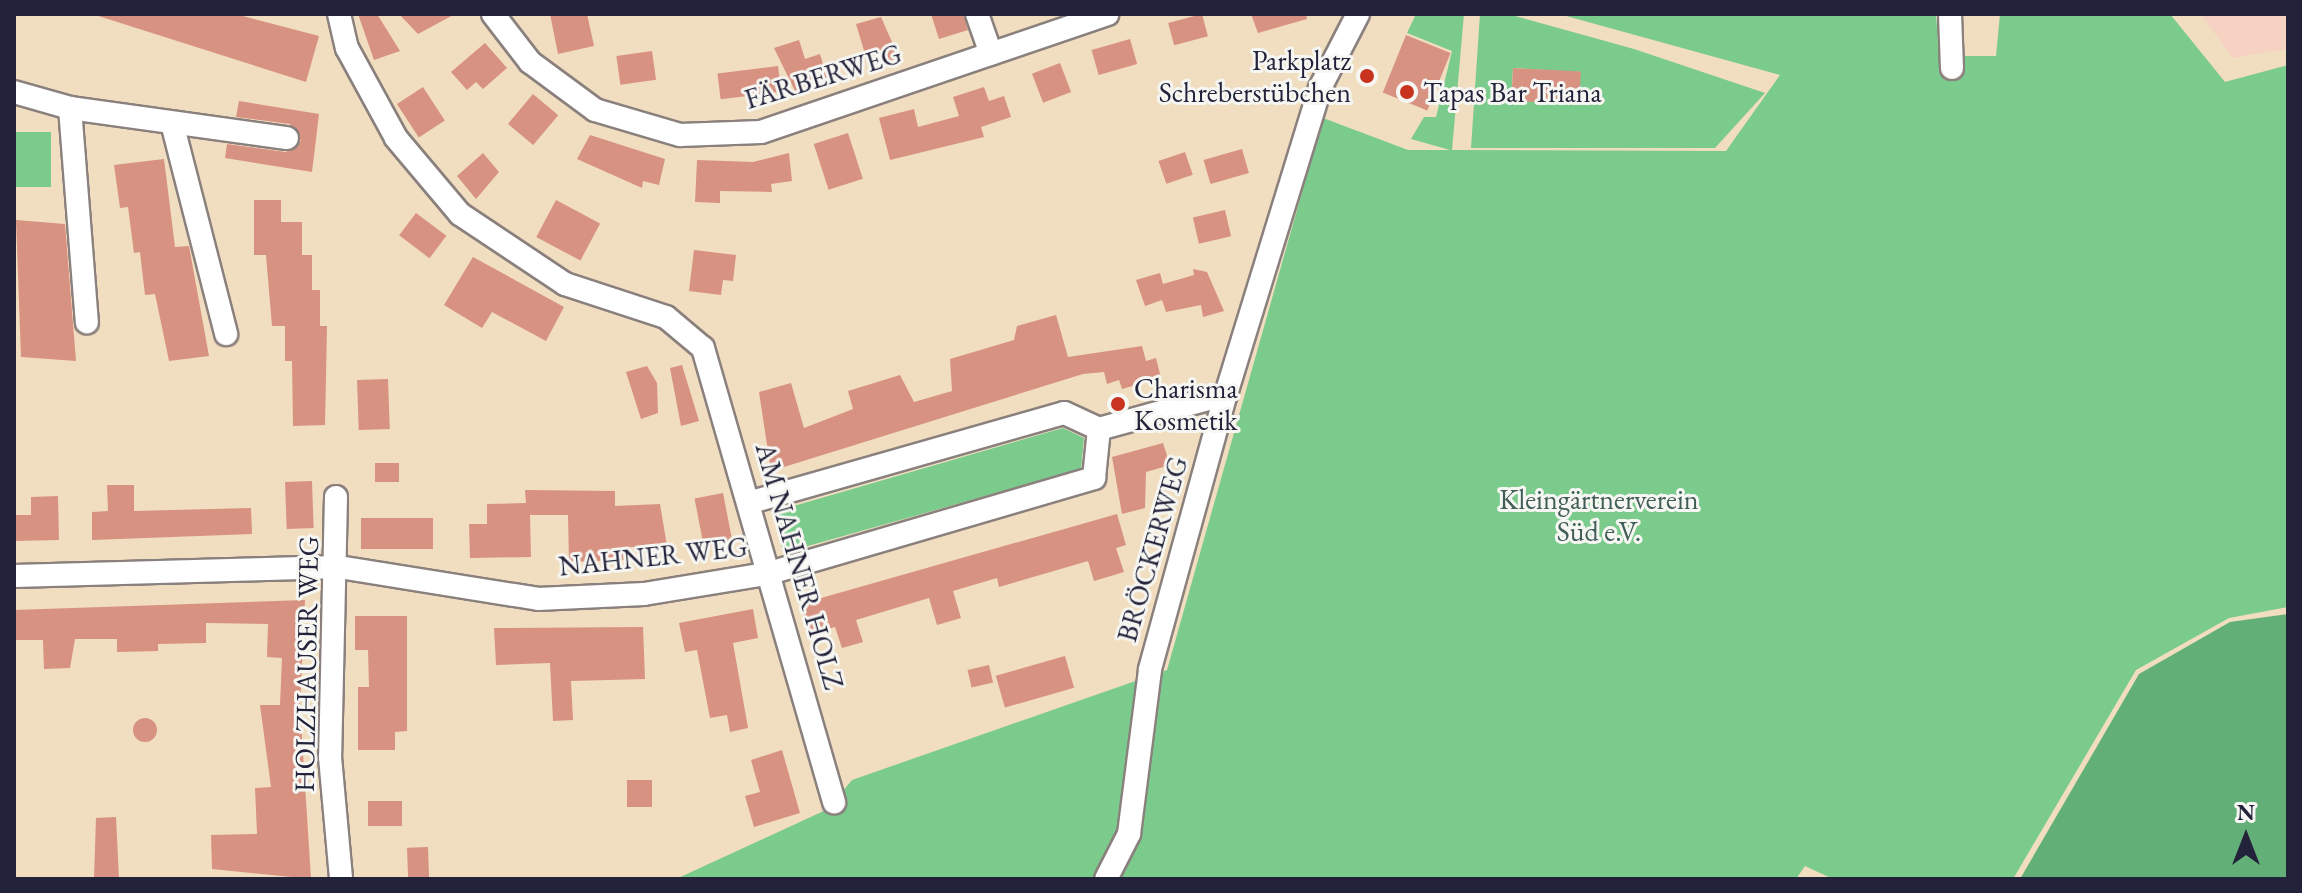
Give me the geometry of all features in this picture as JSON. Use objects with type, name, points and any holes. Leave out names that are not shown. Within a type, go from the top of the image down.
[{"type":"street","name":"AM NAHNER HOLZ","points":[[339,14],[347,48],[396,138],[460,214],[565,284],[666,317],[703,348],[751,502],[766,574],[834,802]]},
{"type":"street","name":"FÄRBERWEG","points":[[493,14],[530,62],[595,110],[680,135],[761,132],[1107,14]]},
{"type":"street","points":[[977,14],[991,54]]},
{"type":"street","name":"BRÖCKERWEG","points":[[1106,879],[1129,834],[1150,669],[1226,394],[1320,88],[1358,14]]},
{"type":"street","points":[[1950,14],[1952,68]]},
{"type":"street","points":[[14,92],[70,108],[287,138]]},
{"type":"street","points":[[70,108],[87,322]]},
{"type":"street","points":[[172,123],[226,334]]},
{"type":"street","points":[[1099,429],[1226,394]]},
{"type":"street","name":"NAHNER WEG","points":[[14,576],[339,567],[538,599],[644,594],[766,574],[1094,478],[1099,429],[1064,413],[751,502]]},
{"type":"street","name":"HOLZHAUSER WEG","points":[[336,497],[339,567],[330,757],[341,879]]},
{"type":"shaded area","points":[[2201,14],[2288,14],[2288,49],[2232,58]]},
{"type":"green space","name":"Kleingärtnerverein Süd e.V.","points":[[1416,14],[1464,14],[1452,150],[1726,151],[1780,75],[1559,14],[1936,14],[1939,56],[1996,56],[2000,14],[2170,14],[2225,82],[2288,65],[2288,607],[2229,618],[2136,670],[2013,879],[1833,879],[1805,866],[1796,879],[676,879],[828,809],[852,780],[1167,670],[1323,118],[1408,150],[1450,150],[1411,139],[1424,117],[1436,117],[1452,51],[1407,33]]},
{"type":"green space","points":[[1480,14],[1508,14],[1634,49],[1765,93],[1715,148],[1471,148]],"holes":[[[1513,68],[1580,72],[1579,105],[1511,100]]]},
{"type":"green space","points":[[14,132],[51,132],[51,187],[14,187]]},
{"type":"green space","points":[[1063,428],[1084,438],[1081,469],[783,553],[773,512]]},
{"type":"green space","points":[[2288,614],[2288,879],[2020,879],[2139,674],[2230,622]]},
{"type":"building","points":[[92,14],[235,14],[319,36],[306,82]]},
{"type":"building","points":[[358,14],[377,14],[400,51],[374,60]]},
{"type":"building","points":[[399,14],[455,14],[418,34]]},
{"type":"building","points":[[550,14],[587,14],[594,46],[558,54]]},
{"type":"building","points":[[931,14],[963,14],[968,30],[939,39]]},
{"type":"building","points":[[1202,14],[1208,36],[1174,45],[1168,23]]},
{"type":"building","points":[[1251,14],[1306,14],[1307,19],[1258,33]]},
{"type":"building","points":[[881,17],[899,58],[869,67],[856,24]]},
{"type":"building","points":[[1406,35],[1451,53],[1427,110],[1383,92]]},
{"type":"building","points":[[1130,39],[1137,64],[1099,75],[1092,50]]},
{"type":"building","points":[[799,40],[805,59],[820,54],[828,81],[795,91],[774,48]]},
{"type":"building","points":[[485,43],[507,68],[483,89],[476,82],[467,90],[451,72]]},
{"type":"building","points":[[652,51],[656,80],[620,85],[616,56]]},
{"type":"building","points":[[1060,63],[1071,92],[1043,103],[1032,74]]},
{"type":"building","points":[[778,66],[781,92],[721,99],[717,73]]},
{"type":"building","points":[[1513,68],[1581,72],[1579,105],[1511,101]]},
{"type":"building","points":[[423,87],[445,121],[419,137],[397,104]]},
{"type":"building","points":[[984,87],[989,101],[1004,96],[1011,117],[981,127],[984,137],[890,160],[879,118],[914,109],[918,127],[959,116],[953,97]]},
{"type":"building","points":[[533,94],[558,115],[533,145],[508,124]]},
{"type":"building","points":[[239,101],[319,114],[312,172],[225,158],[227,144],[286,152],[301,141],[290,124],[236,117]]},
{"type":"building","points":[[848,133],[863,179],[829,190],[814,144]]},
{"type":"building","points":[[590,135],[665,159],[659,185],[643,181],[642,188],[577,159]]},
{"type":"building","points":[[1242,149],[1249,173],[1210,184],[1204,160]]},
{"type":"building","points":[[1185,152],[1193,175],[1166,184],[1159,161]]},
{"type":"building","points":[[483,153],[499,172],[476,199],[457,176]]},
{"type":"building","points":[[789,153],[792,181],[771,184],[772,192],[720,191],[720,203],[695,202],[697,160],[753,162]]},
{"type":"building","points":[[164,159],[175,247],[189,246],[209,356],[169,361],[155,294],[145,295],[140,252],[134,253],[128,207],[120,208],[114,165]]},
{"type":"building","points":[[254,200],[281,200],[281,222],[302,222],[302,255],[312,255],[312,290],[320,290],[320,326],[327,326],[325,425],[293,426],[292,361],[285,361],[285,326],[272,326],[266,255],[254,255]]},
{"type":"building","points":[[556,200],[600,223],[580,261],[536,237]]},
{"type":"building","points":[[1225,210],[1231,236],[1199,244],[1193,217]]},
{"type":"building","points":[[416,213],[446,236],[429,258],[399,235]]},
{"type":"building","points":[[16,220],[65,224],[76,361],[21,357]]},
{"type":"building","points":[[694,250],[736,255],[733,281],[723,280],[721,295],[689,291]]},
{"type":"building","points":[[473,257],[564,307],[546,341],[492,312],[482,328],[444,305]]},
{"type":"building","points":[[1193,269],[1207,272],[1224,311],[1203,317],[1201,305],[1166,312],[1162,300],[1145,306],[1136,280],[1160,273],[1163,284],[1194,275]]},
{"type":"building","points":[[1056,315],[1068,357],[1142,346],[1146,361],[1156,358],[1161,378],[1122,389],[1119,380],[1107,384],[1104,372],[1083,374],[771,471],[759,392],[791,383],[804,428],[853,409],[848,391],[900,375],[914,402],[952,391],[950,359],[1014,340],[1017,326]]},
{"type":"building","points":[[682,365],[699,421],[681,426],[670,368]]},
{"type":"building","points":[[647,366],[657,383],[658,413],[641,419],[626,372]]},
{"type":"building","points":[[388,379],[390,429],[359,430],[357,380]]},
{"type":"building","points":[[1163,443],[1170,465],[1146,472],[1145,508],[1122,514],[1112,457]]},
{"type":"building","points":[[375,463],[399,463],[399,482],[375,482]]},
{"type":"building","points":[[312,481],[314,528],[287,529],[285,482]]},
{"type":"building","points":[[107,485],[134,485],[134,511],[251,508],[252,534],[92,540],[92,512],[108,511]]},
{"type":"building","points":[[525,490],[615,491],[615,506],[660,504],[667,546],[628,547],[628,560],[569,562],[568,515],[530,515],[531,557],[470,558],[469,524],[487,524],[487,504],[526,503]]},
{"type":"building","points":[[723,493],[732,541],[704,547],[695,499]]},
{"type":"building","points":[[58,496],[59,540],[14,541],[14,515],[31,515],[31,497]]},
{"type":"building","points":[[1117,514],[1126,545],[1116,548],[1124,572],[1094,581],[1088,561],[999,587],[997,578],[953,591],[961,618],[937,625],[929,598],[856,620],[863,642],[842,648],[835,627],[809,634],[800,604]]},
{"type":"building","points":[[361,518],[433,518],[433,549],[361,549]]},
{"type":"building","points":[[305,600],[300,706],[311,879],[212,869],[211,835],[257,834],[255,788],[271,787],[260,705],[280,705],[282,658],[267,657],[268,624],[206,623],[206,643],[158,644],[158,651],[117,652],[117,639],[75,639],[70,668],[44,669],[43,640],[14,640],[14,610]]},
{"type":"building","points":[[753,609],[758,638],[733,643],[748,728],[730,732],[727,715],[710,718],[697,650],[685,652],[679,623]]},
{"type":"building","points":[[355,616],[407,616],[407,731],[395,732],[395,750],[358,750],[358,687],[369,687],[368,650],[355,650]]},
{"type":"building","points":[[643,627],[645,679],[571,681],[573,720],[553,721],[550,663],[496,665],[494,628]]},
{"type":"building","points":[[1065,656],[1074,688],[1005,708],[996,676]]},
{"type":"building","points":[[989,665],[993,683],[972,687],[968,670]]},
{"type":"building","points":[[145,718],[156,725],[157,730],[150,741],[145,742],[134,735],[133,730],[140,719]]},
{"type":"building","points":[[782,750],[800,813],[754,827],[745,796],[760,792],[751,760]]},
{"type":"building","points":[[627,780],[652,780],[652,807],[627,807]]},
{"type":"building","points":[[368,801],[402,801],[402,826],[368,826]]},
{"type":"building","points":[[116,817],[119,879],[94,879],[96,818]]},
{"type":"building","points":[[428,847],[429,879],[408,879],[407,848]]},
{"type":"place","name":"Parkplatz Schreberstübchen","points":[[1367,76]]},
{"type":"place","name":"Tapas Bar Triana","points":[[1407,92]]},
{"type":"place","name":"Charisma Kosmetik","points":[[1118,404]]}]
